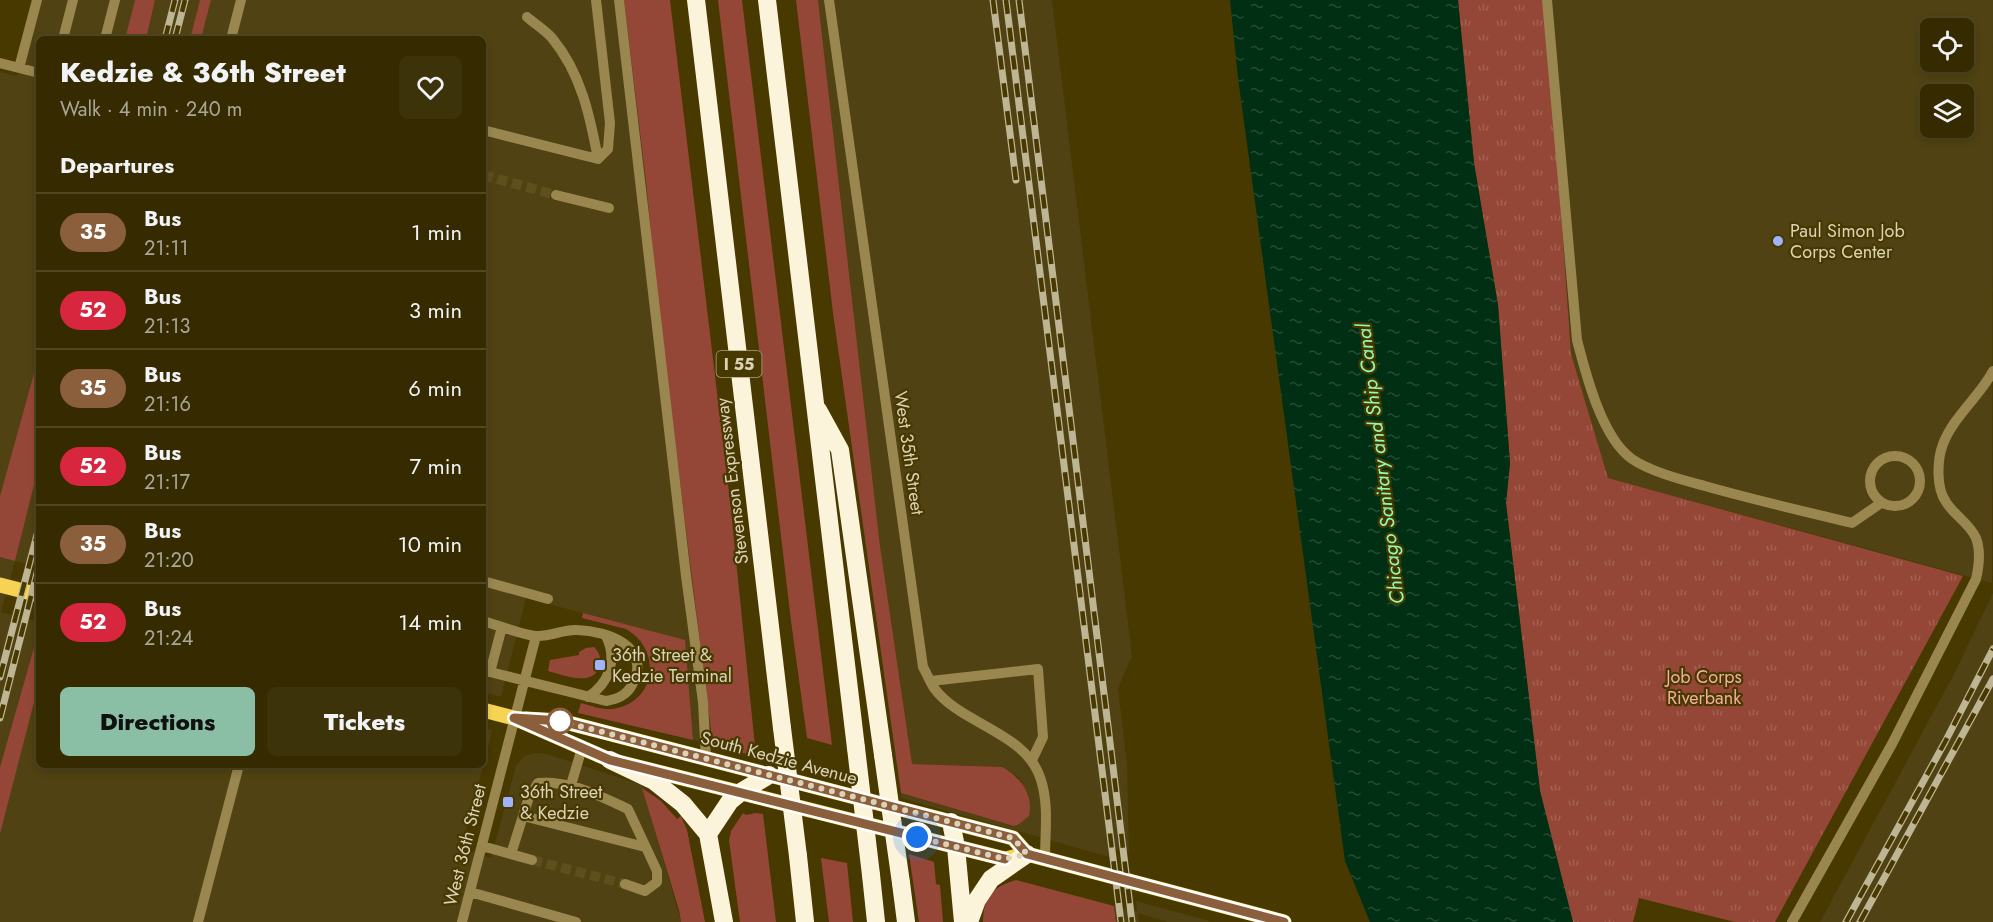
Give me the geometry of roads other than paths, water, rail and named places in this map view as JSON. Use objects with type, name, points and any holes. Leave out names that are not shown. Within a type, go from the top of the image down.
[{"type":"highway","name":"Stevenson Expressway","points":[[696,0],[806,922]]},
{"type":"highway","points":[[767,0],[876,922]]},
{"type":"highway","points":[[813,401],[840,450],[906,922]]},
{"type":"highway","points":[[610,760],[654,781],[683,804],[708,834],[724,922]]},
{"type":"highway","points":[[708,834],[730,801],[769,775]]},
{"type":"highway","points":[[951,822],[956,847],[963,922]]},
{"type":"highway","points":[[969,922],[977,900],[991,879],[1027,854]]},
{"type":"highway","points":[[793,922],[800,875]]},
{"type":"main road","points":[[0,585],[36,594]]},
{"type":"main road","name":"South Kedzie Avenue","points":[[486,711],[514,718],[610,760],[1005,859],[1027,854],[1045,858],[1258,918],[1284,922]]},
{"type":"main road","name":"South Kedzie Avenue","points":[[514,718],[561,721],[1013,838],[1027,854]]},
{"type":"street","points":[[19,68],[37,0]]},
{"type":"street","points":[[64,36],[73,0]]},
{"type":"street","points":[[106,36],[115,0]]},
{"type":"street","points":[[232,36],[241,0]]},
{"type":"street","points":[[596,0],[610,123],[608,149],[598,159]]},
{"type":"street","points":[[619,0],[686,576],[703,702],[706,759]]},
{"type":"street","name":"West 35th Street","points":[[829,0],[923,667],[934,688],[951,703],[1020,748],[1032,760],[1041,779],[1045,800],[1045,858]]},
{"type":"street","points":[[1547,0],[1577,340],[1602,419],[1618,445],[1632,459],[1671,476],[1852,523],[1881,503]]},
{"type":"street","points":[[527,17],[552,38],[574,73],[586,102],[598,159]]},
{"type":"street","points":[[0,63],[36,73]]},
{"type":"street","points":[[486,131],[598,159]]},
{"type":"street","points":[[556,195],[609,208]]},
{"type":"street","points":[[1792,922],[1892,744],[1976,579],[1980,562],[1976,537],[1944,501],[1938,470],[1944,442],[1961,414],[1984,388],[1993,371]]},
{"type":"street","points":[[1890,456],[1907,459],[1919,472],[1920,487],[1912,501],[1897,507],[1881,503],[1875,497],[1870,481],[1871,472],[1882,459],[1890,456]]},
{"type":"street","points":[[1919,472],[1938,470]]},
{"type":"street","points":[[486,582],[548,599]]},
{"type":"street","points":[[486,622],[536,636],[577,630],[606,636],[627,644],[637,660],[637,675],[628,691],[622,696],[606,701],[487,671],[502,627]]},
{"type":"street","name":"West 36th Street","points":[[462,922],[536,636]]},
{"type":"street","points":[[588,697],[599,690],[612,664],[611,647],[606,636]]},
{"type":"street","points":[[931,681],[1038,669],[1043,737],[1032,760]]},
{"type":"street","points":[[572,785],[582,748]]},
{"type":"street","points":[[198,922],[238,768]]},
{"type":"street","points":[[511,854],[529,797],[538,783],[554,782],[572,785],[628,809],[657,872],[657,882],[645,891],[625,884]]},
{"type":"street","points":[[523,816],[645,847]]},
{"type":"street","points":[[482,846],[532,860]]},
{"type":"street","points":[[470,892],[576,922]]},
{"type":"water","name":"Chicago Sanitary and Ship Canal","points":[[1230,0],[1458,0],[1474,163],[1498,305],[1510,463],[1506,503],[1540,791],[1573,922],[1370,922],[1345,861],[1238,78]]},
{"type":"tunnel","points":[[486,176],[556,195]]},
{"type":"tunnel","points":[[532,860],[625,884]]},
{"type":"railway","points":[[166,36],[175,0]]},
{"type":"railway","points":[[176,36],[185,0]]},
{"type":"railway","points":[[993,0],[1016,180]]},
{"type":"railway","points":[[1006,0],[1121,922]]},
{"type":"railway","points":[[1019,0],[1132,922]]},
{"type":"railway","points":[[0,677],[36,539]]},
{"type":"railway","points":[[0,718],[36,577]]},
{"type":"railway","points":[[1846,922],[1945,742],[1993,649]]},
{"type":"railway","points":[[1860,922],[1993,679]]},
{"type":"place","name":"Paul Simon Job Corps Center","points":[[1778,241]]},
{"type":"place","name":"36th Street & Kedzie Terminal","points":[[600,665]]},
{"type":"place","name":"36th Street & Kedzie","points":[[508,802]]},
{"type":"park label","name":"Job Corps Riverbank","points":[[1704,687]]}]
